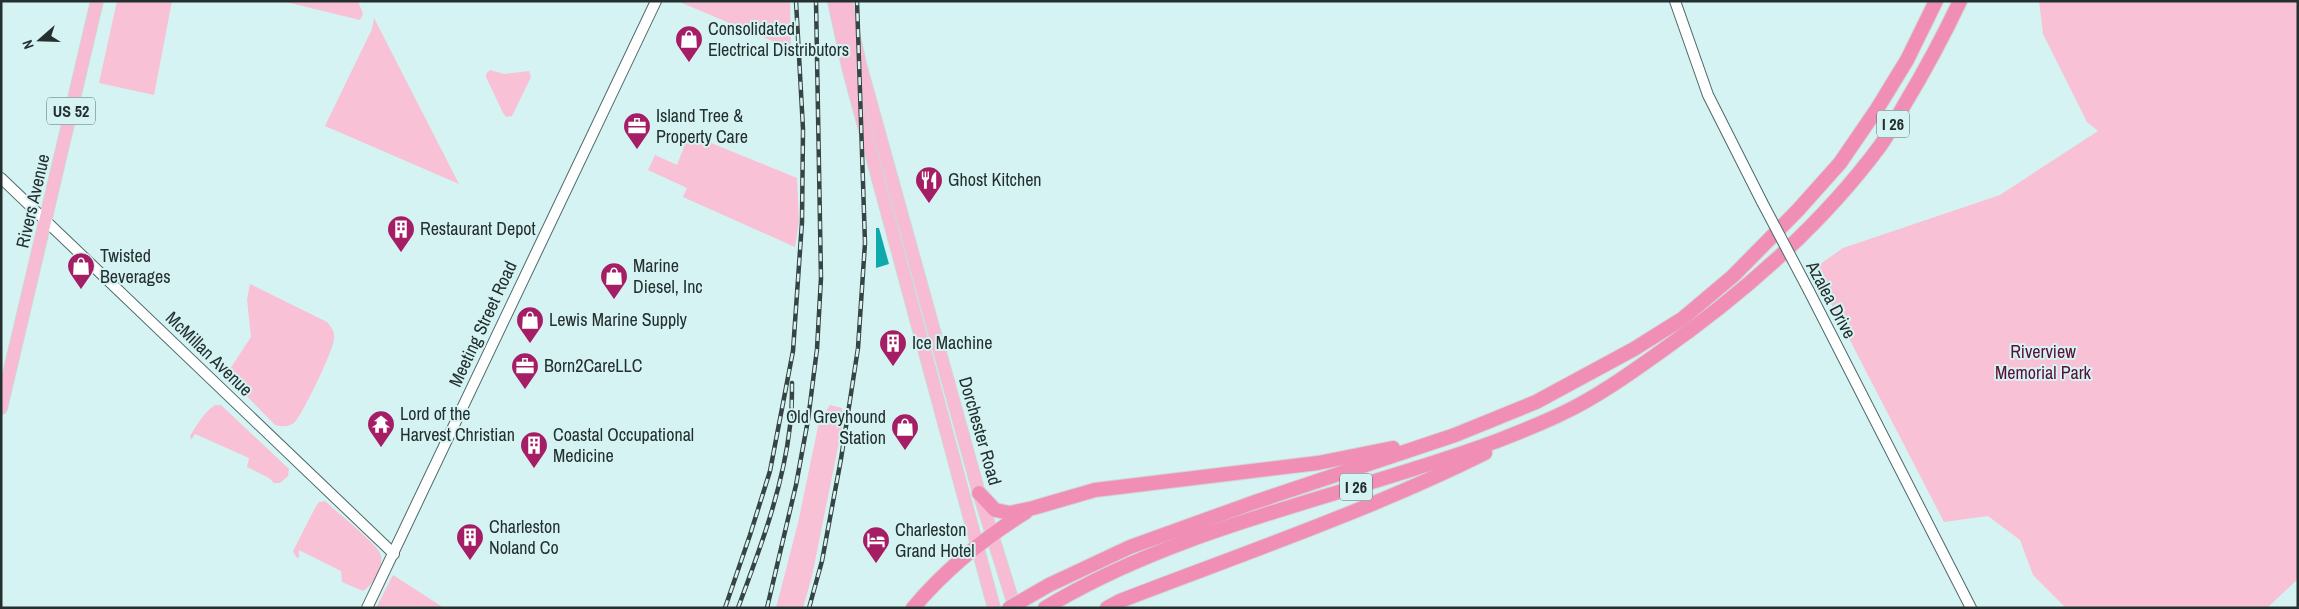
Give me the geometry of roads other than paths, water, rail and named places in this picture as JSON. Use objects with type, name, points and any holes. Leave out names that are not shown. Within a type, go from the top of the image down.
[{"type":"highway","name":"I 26","points":[[1009,608],[1049,585],[1130,548],[1255,502],[1455,435],[1536,402],[1634,349],[1682,319],[1733,276],[1798,210],[1840,163],[1892,85],[1936,1]]},
{"type":"highway","name":"I 26","points":[[1049,605],[1129,564],[1158,552],[1496,441],[1564,413],[1628,375],[1694,328],[1760,275],[1805,232],[1880,145],[1939,46],[1960,1]]},
{"type":"highway","points":[[1107,608],[1120,601],[1327,521],[1451,469],[1564,413]]},
{"type":"highway","points":[[979,493],[999,512],[1010,513],[1095,490],[1318,463],[1455,435]]},
{"type":"highway","points":[[913,608],[927,592],[992,534],[1033,508]]},
{"type":"main road","name":"Rivers Avenue","points":[[1,408],[97,1]]},
{"type":"main road","name":"Dorchester Road","points":[[834,1],[858,104],[994,608]]},
{"type":"main road","name":"Dorchester Road","points":[[846,1],[860,64],[979,493],[1015,608]]},
{"type":"street","name":"Meeting Street Road","points":[[367,608],[558,203],[656,1]]},
{"type":"street","name":"Azalea Drive","points":[[1675,1],[1708,95],[1971,608]]},
{"type":"street","name":"McMillan Avenue","points":[[1,178],[394,554]]},
{"type":"water","points":[[876,228],[879,228],[889,264],[876,268]]},
{"type":"railway","points":[[725,608],[770,471],[793,351],[802,222],[803,129],[796,1]]},
{"type":"railway","points":[[767,608],[796,485],[808,420],[817,349],[821,278],[816,1]]},
{"type":"railway","points":[[809,608],[822,561],[841,459],[858,348],[865,243],[857,1]]},
{"type":"railway","points":[[738,608],[762,541],[782,472],[791,421],[792,383]]},
{"type":"place","name":"Consolidated Electrical Distributors","points":[[689,63]]},
{"type":"place","name":"Island Tree & Property Care","points":[[637,150]]},
{"type":"place","name":"Ghost Kitchen","points":[[929,204]]},
{"type":"place","name":"Restaurant Depot","points":[[401,253]]},
{"type":"place","name":"Twisted Beverages","points":[[81,290]]},
{"type":"place","name":"Marine Diesel, Inc","points":[[614,300]]},
{"type":"place","name":"Lewis Marine Supply","points":[[530,344]]},
{"type":"place","name":"Ice Machine","points":[[893,367]]},
{"type":"place","name":"Born2CareLLC","points":[[525,390]]},
{"type":"place","name":"Lord of the Harvest Christian","points":[[381,448]]},
{"type":"place","name":"Old Greyhound Station","points":[[905,451]]},
{"type":"place","name":"Coastal Occupational Medicine","points":[[534,469]]},
{"type":"place","name":"Charleston Noland Co","points":[[470,561]]},
{"type":"place","name":"Charleston Grand Hotel","points":[[876,564]]},
{"type":"park label","name":"Riverview Memorial Park","points":[[2043,362]]}]
